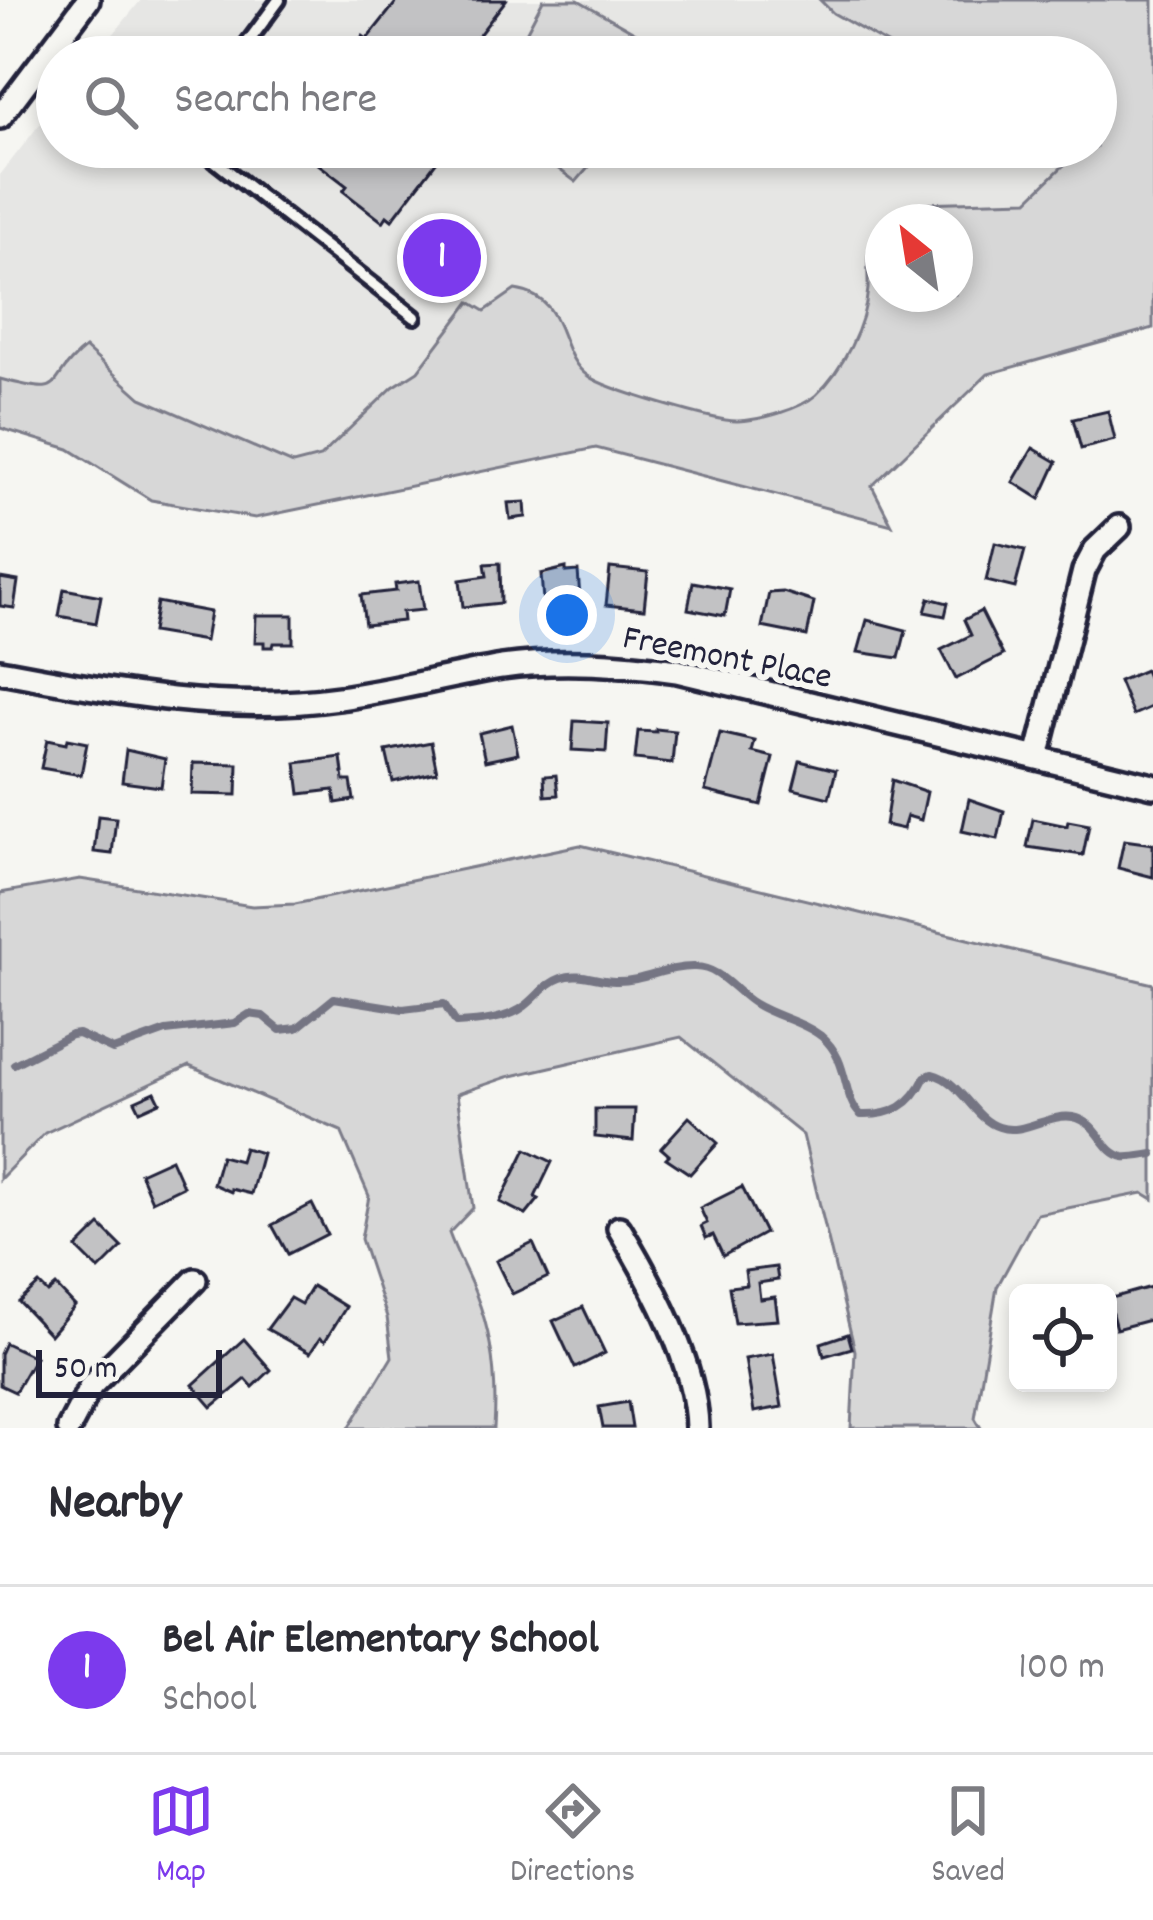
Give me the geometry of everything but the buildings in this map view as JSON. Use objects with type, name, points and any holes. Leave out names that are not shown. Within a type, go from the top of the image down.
[{"type":"street","points":[[60,36],[88,0]]},
{"type":"street","points":[[0,117],[36,69]]},
{"type":"street","points":[[1037,757],[1084,571],[1095,550],[1119,527]]},
{"type":"street","name":"Freemont Place","points":[[0,671],[142,698],[282,703],[338,698],[504,667],[619,663],[676,670],[1153,786]]},
{"type":"street","points":[[619,1228],[663,1309],[682,1362],[697,1428]]},
{"type":"street","points":[[70,1428],[91,1386],[195,1280]]},
{"type":"lane","points":[[252,36],[279,0]]},
{"type":"lane","points":[[224,168],[415,317]]},
{"type":"shaded area","points":[[141,0],[1153,0],[1153,328],[987,374],[872,486],[892,525],[596,448],[255,518],[151,500],[69,449],[0,428],[0,175],[36,129],[36,168],[1117,168],[1117,36],[112,36]]},
{"type":"shaded area","points":[[543,0],[578,0],[641,36],[524,36]]},
{"type":"shaded area","points":[[820,0],[1153,0],[1153,328],[988,374],[872,486],[892,525],[596,448],[255,518],[151,500],[69,449],[0,428],[0,379],[47,387],[85,348],[141,398],[293,464],[320,457],[393,387],[418,371],[470,302],[485,311],[515,290],[545,304],[578,366],[598,382],[726,420],[757,419],[800,405],[835,373],[865,306],[865,312],[973,312],[973,204],[917,204],[1028,200],[1061,168],[1117,168],[1117,36],[873,36]]},
{"type":"shaded area","points":[[557,168],[588,168],[576,182]]},
{"type":"shaded area","points":[[580,845],[1153,984],[1153,1199],[1143,1193],[1037,1214],[997,1287],[975,1418],[981,1428],[851,1428],[855,1351],[803,1135],[681,1037],[507,1077],[457,1094],[473,1208],[449,1233],[476,1295],[490,1344],[494,1428],[349,1428],[392,1357],[387,1317],[361,1239],[369,1196],[341,1131],[189,1066],[45,1133],[0,1179],[0,893],[80,879],[252,906],[295,904]]},
{"type":"waterway","points":[[14,1064],[78,1034],[113,1050],[166,1031],[235,1023],[249,1014],[263,1016],[280,1030],[297,1028],[334,998],[403,1009],[444,1004],[456,1023],[482,1021],[518,1011],[551,983],[568,976],[626,981],[695,967],[712,971],[755,1004],[821,1036],[837,1056],[861,1115],[900,1107],[932,1074],[951,1084],[981,1116],[999,1127],[1017,1129],[1073,1117],[1089,1125],[1117,1154],[1153,1154]]},
{"type":"place","name":"Bel Air Elementary School","points":[[442,258]]}]
